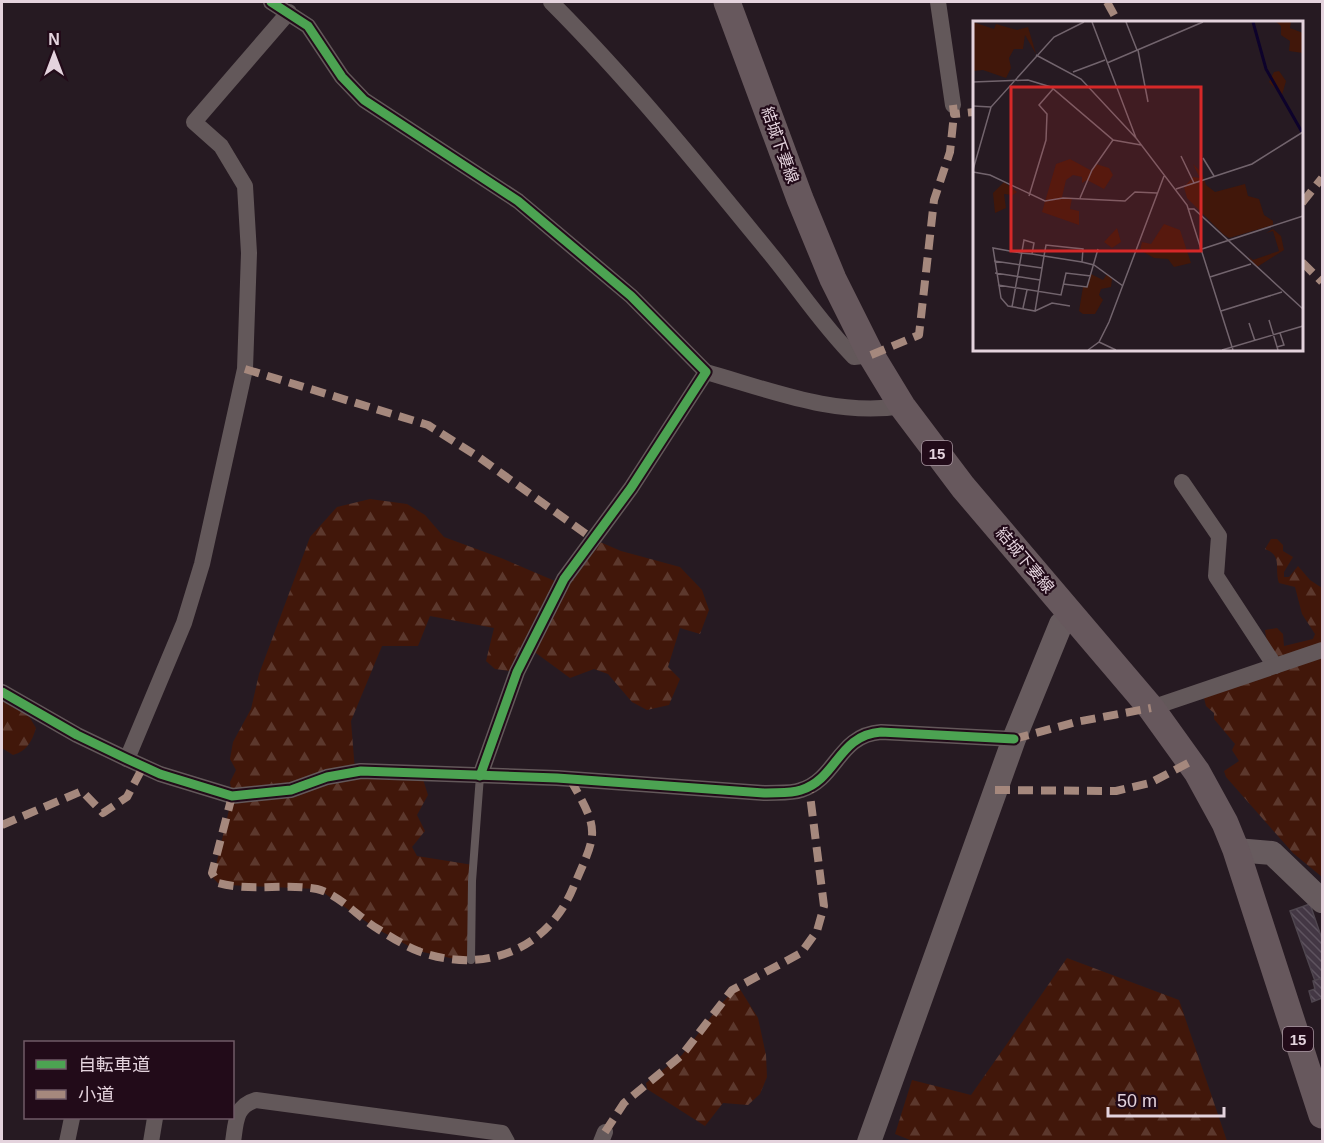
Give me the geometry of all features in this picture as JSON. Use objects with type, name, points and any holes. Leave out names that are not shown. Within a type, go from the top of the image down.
[{"type":"main road","name":"結城下妻線","points":[[727,2],[800,199],[833,279],[871,355],[902,406],[963,487],[1151,708],[1197,772],[1236,850],[1312,1069],[1323,1115]]},
{"type":"street","points":[[271,2],[308,26],[342,77],[364,100],[518,201],[631,296],[706,372],[817,403],[873,411],[902,406]]},
{"type":"street","points":[[550,2],[603,53],[654,111],[780,266],[838,342],[854,357],[871,355]]},
{"type":"street","points":[[938,2],[953,105]]},
{"type":"street","points":[[127,759],[184,623],[202,564],[245,369],[249,253],[246,186],[221,146],[194,122],[289,12]]},
{"type":"street","points":[[480,776],[517,672],[564,579],[632,488],[706,372]]},
{"type":"street","points":[[1182,482],[1219,536],[1216,576],[1275,666]]},
{"type":"street","points":[[869,1142],[1014,739],[1061,624],[1072,615]]},
{"type":"street","points":[[1151,708],[1323,650]]},
{"type":"street","points":[[2,692],[77,735],[160,774],[232,796],[291,790],[327,777],[361,771],[764,793],[793,792],[818,781],[854,739],[863,735],[881,732],[1014,739]]},
{"type":"street","points":[[1236,850],[1272,853],[1323,902]]},
{"type":"street","points":[[233,1142],[238,1112],[244,1104],[256,1100],[502,1133],[507,1142]]},
{"type":"street","points":[[67,1142],[72,1119]]},
{"type":"street","points":[[151,1142],[155,1119]]},
{"type":"lane","points":[[471,960],[472,880],[480,776]]},
{"type":"green space","points":[[370,499],[407,504],[425,515],[444,537],[562,584],[593,539],[621,551],[680,567],[702,590],[709,610],[700,634],[680,628],[668,667],[680,679],[669,705],[647,710],[632,702],[608,674],[594,669],[570,678],[529,648],[517,672],[495,669],[486,661],[494,628],[430,616],[418,646],[382,646],[351,721],[355,771],[421,773],[428,795],[417,815],[425,831],[412,847],[417,856],[473,865],[471,960],[418,951],[377,929],[318,889],[226,885],[218,883],[213,878],[232,797],[230,782],[236,770],[230,759],[233,742],[251,709],[259,674],[310,537],[337,507]]},
{"type":"green space","points":[[1271,539],[1277,539],[1283,545],[1283,551],[1293,557],[1284,572],[1284,577],[1289,577],[1298,566],[1310,580],[1322,588],[1322,877],[1293,853],[1226,777],[1224,771],[1239,761],[1232,750],[1235,744],[1214,719],[1214,713],[1206,706],[1204,698],[1263,665],[1267,643],[1265,630],[1277,628],[1283,634],[1284,646],[1313,639],[1315,634],[1302,614],[1295,587],[1279,583],[1276,559],[1271,552],[1265,549]]},
{"type":"green space","points":[[2,692],[21,703],[36,728],[28,745],[13,755],[2,748]]},
{"type":"green space","points":[[1067,958],[1179,1000],[1227,1141],[915,1142],[895,1134],[912,1080],[971,1095]]},
{"type":"green space","points":[[738,986],[758,1018],[766,1055],[767,1077],[760,1094],[748,1105],[723,1103],[705,1126],[647,1089],[646,1083],[682,1055],[720,1005]]},
{"type":"building","points":[[1310,904],[1322,939],[1322,978],[1315,981],[1290,911]]},
{"type":"building","points":[[1322,978],[1322,998],[1312,1002],[1309,991],[1315,989],[1313,981]]},
{"type":"marked path","points":[[1107,2],[1117,21]]},
{"type":"marked path","points":[[953,105],[954,114],[973,112]]},
{"type":"marked path","points":[[871,355],[919,335],[934,200],[950,152],[954,114]]},
{"type":"marked path","points":[[1303,202],[1322,178]]},
{"type":"marked path","points":[[1303,263],[1322,282]]},
{"type":"marked path","points":[[245,369],[428,425],[480,458],[593,539]]},
{"type":"marked path","points":[[1014,739],[1076,722],[1151,708]]},
{"type":"marked path","points":[[995,790],[1116,791],[1150,783],[1190,762]]},
{"type":"marked path","points":[[2,825],[82,791],[103,813],[127,797],[143,767]]},
{"type":"marked path","points":[[232,796],[212,873],[218,883],[243,887],[317,889],[333,896],[408,947],[442,958],[466,960],[488,958],[510,952],[529,942],[547,928],[562,910],[587,855],[592,833],[587,811],[570,779]]},
{"type":"marked path","points":[[605,1132],[624,1103],[682,1055],[732,990],[801,953],[817,931],[824,906],[809,787]]},
{"type":"cycle path","points":[[271,2],[308,26],[342,77],[364,100],[518,201],[631,296],[706,372],[631,488],[564,579],[517,672],[480,776]]},
{"type":"cycle path","points":[[2,692],[77,735],[160,774],[232,796],[291,790],[327,777],[361,771],[557,778],[764,793],[788,792],[801,790],[823,777],[846,749],[867,735],[881,732],[1014,739]]}]
